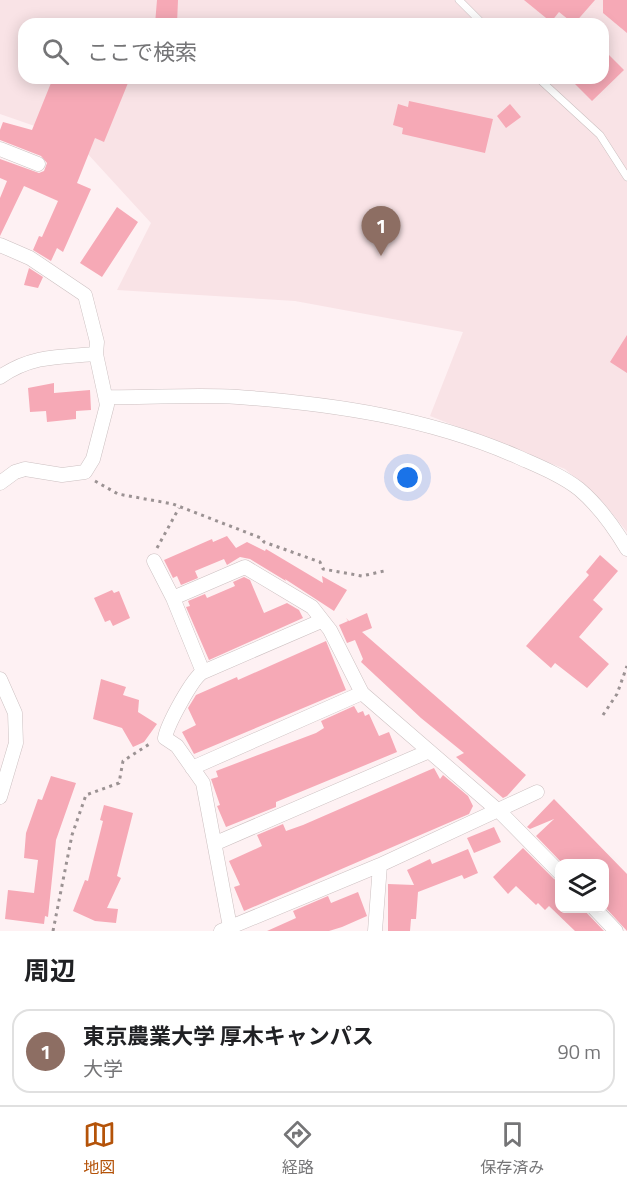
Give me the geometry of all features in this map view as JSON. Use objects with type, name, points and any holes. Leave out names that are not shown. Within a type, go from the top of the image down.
[{"type":"street","points":[[0,149],[38,164]]},
{"type":"street","points":[[0,246],[30,258],[85,295],[97,342],[96,354],[106,397],[93,459],[85,472],[62,475],[25,469],[15,472],[0,483]]},
{"type":"street","points":[[0,376],[19,364],[37,358],[96,354]]},
{"type":"street","points":[[106,397],[238,397],[366,410],[439,428],[534,464],[578,489],[611,522],[627,549]]},
{"type":"street","points":[[153,561],[173,598],[203,672]]},
{"type":"street","points":[[173,598],[245,567],[312,607],[330,630],[362,693],[495,810],[555,868]]},
{"type":"street","points":[[321,621],[196,675],[177,714],[167,727],[165,738],[177,746],[203,783],[216,843],[226,929],[380,865],[537,792]]},
{"type":"street","points":[[0,679],[15,713],[16,743],[0,797]]},
{"type":"street","points":[[192,768],[362,693]]},
{"type":"street","points":[[216,843],[428,752]]},
{"type":"street","points":[[375,931],[380,865]]},
{"type":"street","points":[[598,913],[616,931]]},
{"type":"lane","points":[[459,0],[477,18]]},
{"type":"lane","points":[[545,84],[600,135],[627,177]]},
{"type":"path","points":[[85,472],[118,494],[173,504],[320,562],[323,569],[362,576],[384,571]]},
{"type":"path","points":[[153,561],[153,555],[179,508]]},
{"type":"path","points":[[603,715],[617,694],[627,666]]},
{"type":"path","points":[[53,931],[72,835],[86,795],[119,783],[123,760],[165,738]]},
{"type":"shaded area","points":[[0,0],[627,0],[627,532],[603,502],[565,469],[430,416],[463,332],[295,301],[117,290],[151,223],[75,140],[0,114]]},
{"type":"building","points":[[157,0],[178,0],[177,18],[156,18]]},
{"type":"building","points":[[524,0],[595,0],[579,18],[566,18],[559,12],[554,18],[546,18]]},
{"type":"building","points":[[603,0],[627,0],[627,33],[603,13]]},
{"type":"building","points":[[609,55],[624,70],[592,101],[575,84],[609,84]]},
{"type":"building","points":[[51,84],[128,84],[104,142],[95,138],[77,183],[91,189],[63,252],[57,248],[51,261],[33,250],[39,236],[42,237],[58,201],[24,186],[0,236],[0,198],[7,181],[0,178],[0,159],[39,173],[44,171],[47,163],[41,156],[0,140],[0,130],[3,122],[32,130]]},
{"type":"building","points":[[409,101],[493,119],[485,153],[402,134],[403,128],[393,125],[398,104],[408,107]]},
{"type":"building","points":[[510,104],[521,117],[506,128],[497,116]]},
{"type":"building","points":[[117,207],[138,222],[102,277],[80,263]]},
{"type":"building","points":[[29,268],[43,277],[38,288],[24,285]]},
{"type":"building","points":[[627,335],[627,373],[610,362]]},
{"type":"building","points":[[54,383],[54,393],[90,390],[91,410],[76,411],[76,419],[47,422],[46,411],[30,412],[28,388]]},
{"type":"building","points":[[227,536],[236,548],[247,542],[265,551],[266,549],[323,583],[322,576],[347,590],[334,611],[285,579],[286,581],[250,559],[240,557],[227,565],[224,559],[195,571],[198,578],[181,585],[177,576],[173,578],[164,560],[212,539],[213,542]]},
{"type":"building","points":[[600,555],[618,571],[593,600],[603,609],[579,637],[609,664],[587,688],[555,663],[551,668],[526,646],[589,575],[586,572]]},
{"type":"building","points":[[244,577],[250,580],[264,613],[287,603],[299,610],[303,618],[209,660],[186,607],[190,606],[188,601],[205,594],[207,598],[235,586],[233,582]]},
{"type":"building","points":[[112,590],[114,593],[119,591],[130,618],[113,626],[110,620],[105,622],[94,598]]},
{"type":"building","points":[[367,613],[372,628],[362,632],[526,775],[507,796],[503,798],[456,757],[464,753],[421,718],[361,662],[363,659],[355,640],[347,643],[339,625],[348,621],[346,618],[349,621]]},
{"type":"building","points":[[326,641],[346,690],[194,754],[182,732],[196,725],[188,708],[196,695],[237,677],[238,680]]},
{"type":"building","points":[[101,679],[126,687],[123,695],[139,700],[138,712],[157,724],[144,742],[133,747],[122,728],[93,719]]},
{"type":"building","points":[[354,706],[358,713],[363,711],[365,716],[369,714],[379,736],[389,732],[397,752],[276,802],[276,807],[226,827],[217,806],[220,805],[211,779],[218,777],[216,771],[316,733],[324,728],[321,721]]},
{"type":"building","points":[[434,768],[440,779],[443,775],[468,796],[473,806],[469,814],[244,911],[234,887],[240,885],[229,861],[262,846],[257,835],[283,824],[286,831],[303,825]]},
{"type":"building","points":[[51,776],[76,783],[56,840],[48,917],[45,916],[44,924],[5,919],[8,890],[34,893],[38,860],[24,858],[26,833],[38,799],[42,800]]},
{"type":"building","points":[[554,799],[627,874],[627,931],[609,911],[609,859],[558,859],[536,836],[554,819],[530,829],[527,827]]},
{"type":"building","points":[[104,805],[133,813],[117,876],[121,878],[107,908],[118,909],[116,923],[95,921],[73,911],[85,880],[88,881],[103,821],[100,820]]},
{"type":"building","points":[[494,827],[501,842],[474,853],[467,838]]},
{"type":"building","points":[[523,848],[555,880],[555,912],[549,906],[545,910],[538,903],[536,905],[516,886],[508,894],[493,877]]},
{"type":"building","points":[[468,849],[478,873],[464,879],[462,875],[418,892],[416,919],[411,919],[410,931],[388,931],[388,884],[414,885],[407,870],[430,859],[432,864]]},
{"type":"building","points":[[358,892],[367,916],[342,927],[329,931],[267,931],[296,918],[293,911],[328,896],[331,903]]},
{"type":"building","points":[[556,913],[587,913],[604,931],[575,931]]},
{"type":"place","name":"東京農業大学 厚木キャンパス","points":[[381,256]]}]
